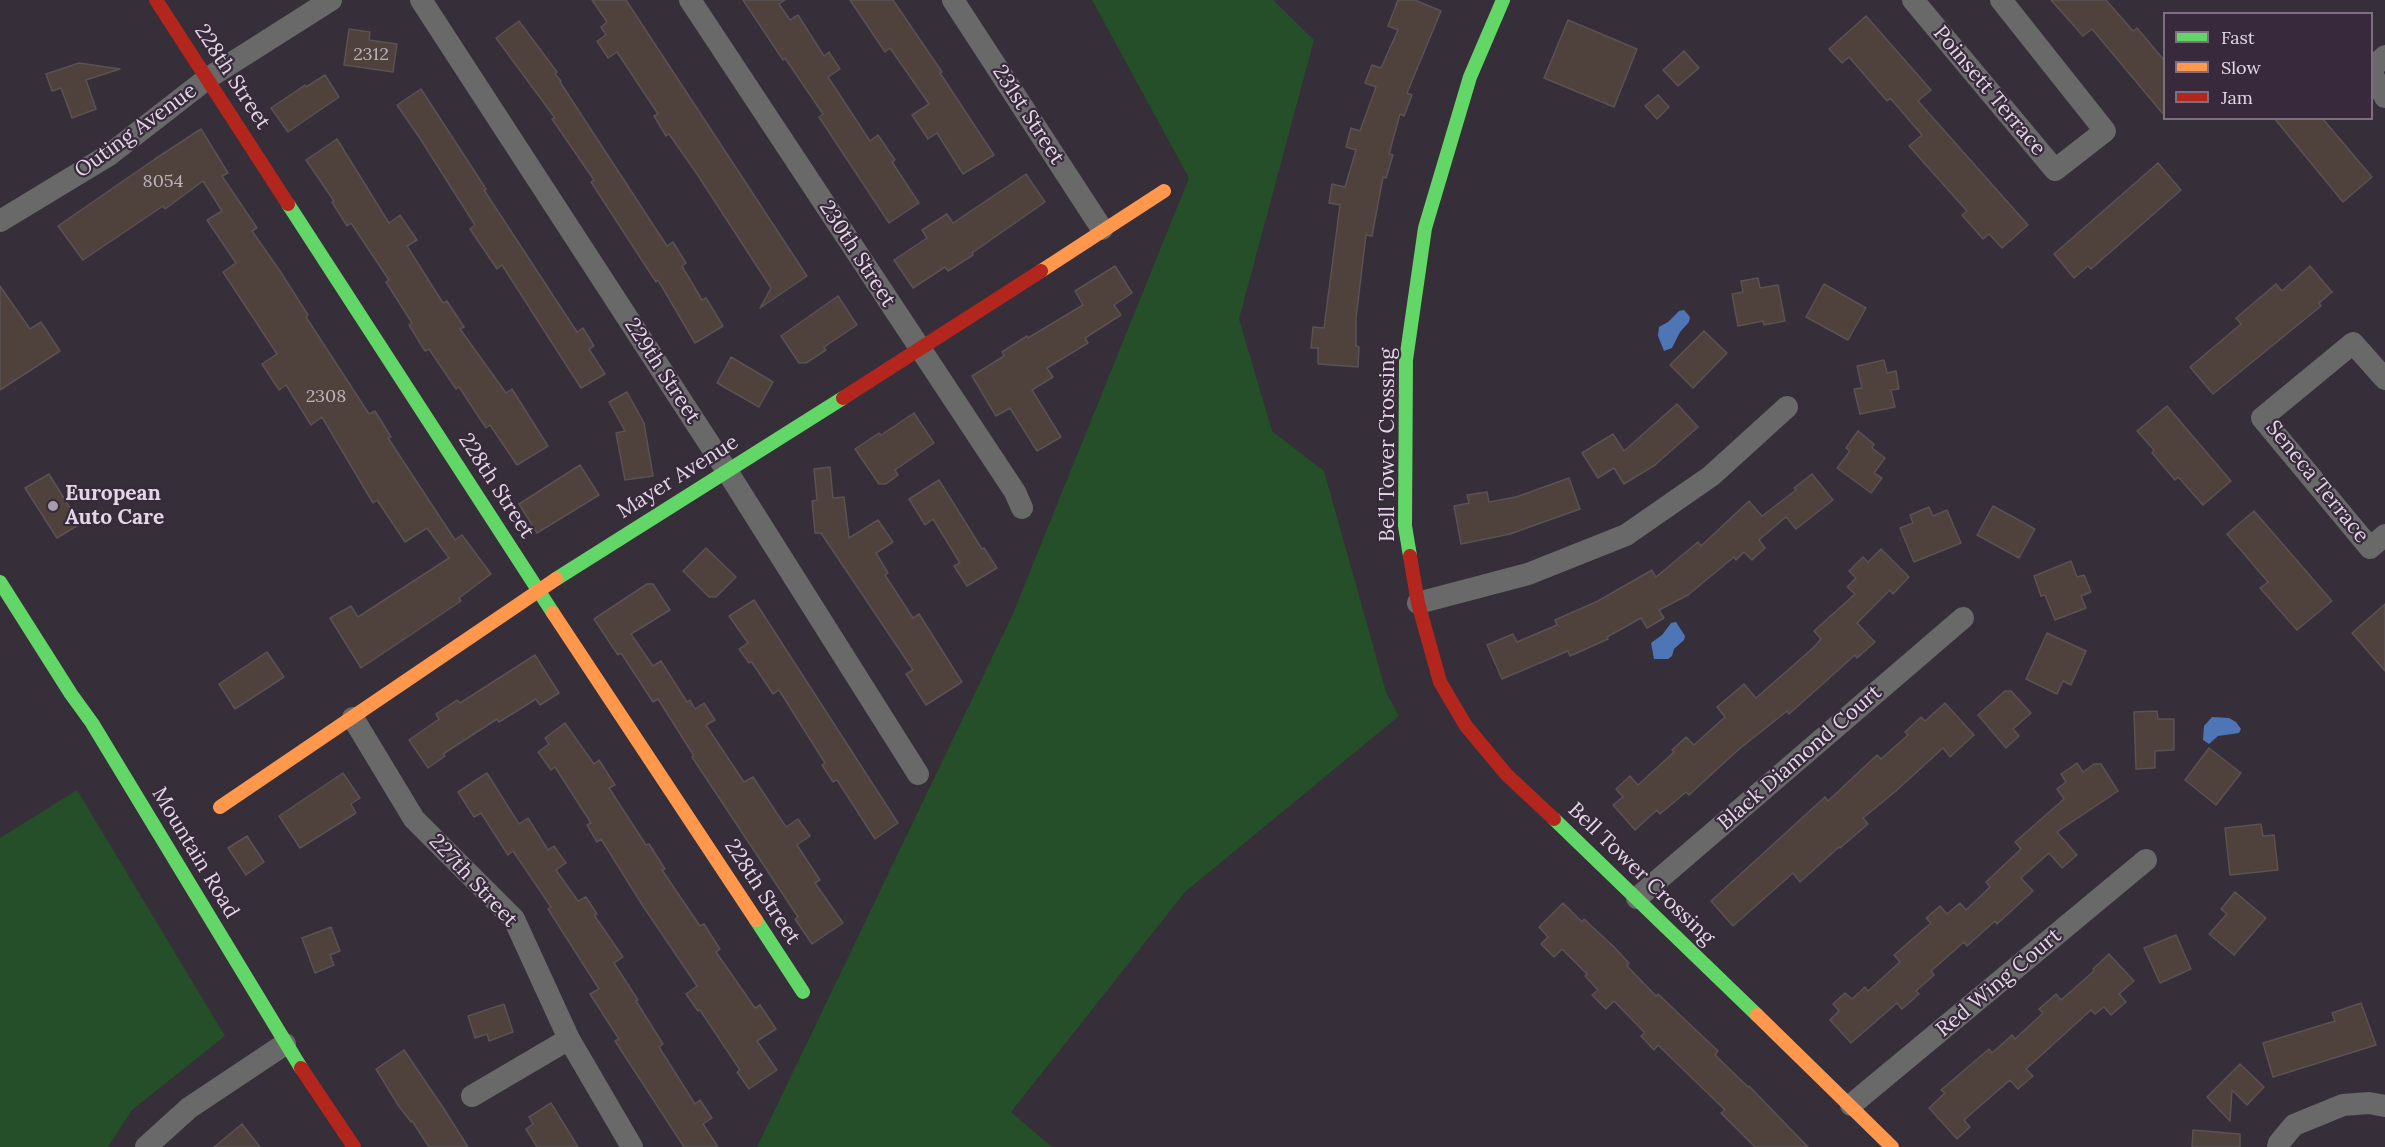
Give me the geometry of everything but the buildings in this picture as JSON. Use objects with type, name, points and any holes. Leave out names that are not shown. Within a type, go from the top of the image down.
[{"type":"street","name":"228th Street","points":[[156,0],[538,590],[803,992]]},
{"type":"street","name":"Outing Avenue","points":[[0,221],[109,156],[208,78],[331,0]]},
{"type":"street","name":"229th Street","points":[[421,0],[727,471],[918,774]]},
{"type":"street","name":"230th Street","points":[[690,0],[1015,492],[1022,508]]},
{"type":"street","name":"231st Street","points":[[953,0],[1102,229]]},
{"type":"street","name":"Bell Tower Crossing","points":[[1503,0],[1470,77],[1425,228],[1408,349],[1405,526],[1418,603],[1440,682],[1466,726],[1506,774],[1892,1147]]},
{"type":"street","name":"Poinsett Terrace","points":[[1913,0],[2055,170],[2105,131],[2001,0]]},
{"type":"street","points":[[2373,67],[2385,56]]},
{"type":"street","points":[[2373,76],[2385,97]]},
{"type":"street","name":"Mayer Avenue","points":[[220,807],[538,590],[920,349],[1102,229],[1164,191]]},
{"type":"street","name":"Seneca Terrace","points":[[2385,379],[2353,344],[2262,418],[2370,548],[2385,535]]},
{"type":"street","points":[[1418,603],[1528,574],[1626,535],[1711,476],[1787,407]]},
{"type":"street","name":"Mountain Road","points":[[0,582],[65,685],[92,723],[285,1044],[354,1147]]},
{"type":"street","name":"Black Diamond Court","points":[[1636,898],[1963,618]]},
{"type":"street","name":"227th Street","points":[[352,718],[414,819],[514,920],[569,1039],[632,1147]]},
{"type":"street","name":"Red Wing Court","points":[[1851,1105],[2146,860]]},
{"type":"street","points":[[472,1096],[569,1039]]},
{"type":"street","points":[[146,1147],[189,1108],[285,1044]]},
{"type":"street","points":[[2278,1147],[2294,1125],[2343,1105],[2368,1103],[2385,1106]]},
{"type":"green space","points":[[1092,0],[1273,0],[1314,40],[1239,319],[1272,431],[1324,471],[1386,692],[1399,716],[1185,892],[1011,1112],[1052,1147],[757,1147],[1012,616],[1189,178]]},
{"type":"green space","points":[[77,790],[225,1036],[132,1110],[108,1147],[0,1147],[0,838]]},
{"type":"water","points":[[1684,310],[1690,317],[1689,322],[1680,332],[1672,348],[1664,351],[1658,336],[1659,327],[1679,311]]},
{"type":"water","points":[[1676,622],[1685,636],[1684,640],[1674,649],[1672,656],[1668,659],[1654,659],[1651,643],[1662,635],[1671,623]]},
{"type":"water","points":[[2212,717],[2229,718],[2236,722],[2241,729],[2239,733],[2218,736],[2209,744],[2203,740],[2204,726]]},
{"type":"traffic: fast","points":[[1410,556],[1405,526],[1406,360],[1425,228],[1470,77],[1503,0]]},
{"type":"traffic: fast","points":[[288,204],[553,613]]},
{"type":"traffic: fast","points":[[556,579],[843,398]]},
{"type":"traffic: fast","points":[[0,582],[92,723],[301,1068]]},
{"type":"traffic: fast","points":[[1554,819],[1757,1015]]},
{"type":"traffic: fast","points":[[756,920],[803,992]]},
{"type":"traffic: slow","points":[[1041,271],[1164,191]]},
{"type":"traffic: slow","points":[[220,807],[556,579]]},
{"type":"traffic: slow","points":[[553,613],[756,920]]},
{"type":"traffic: slow","points":[[1757,1015],[1892,1147]]},
{"type":"traffic: jam","points":[[156,0],[288,204]]},
{"type":"traffic: jam","points":[[843,398],[1041,271]]},
{"type":"traffic: jam","points":[[1410,556],[1418,603],[1440,682],[1466,726],[1506,774],[1554,819]]},
{"type":"traffic: jam","points":[[301,1068],[354,1147]]},
{"type":"place","name":"European Auto Care","points":[[53,506]]}]
